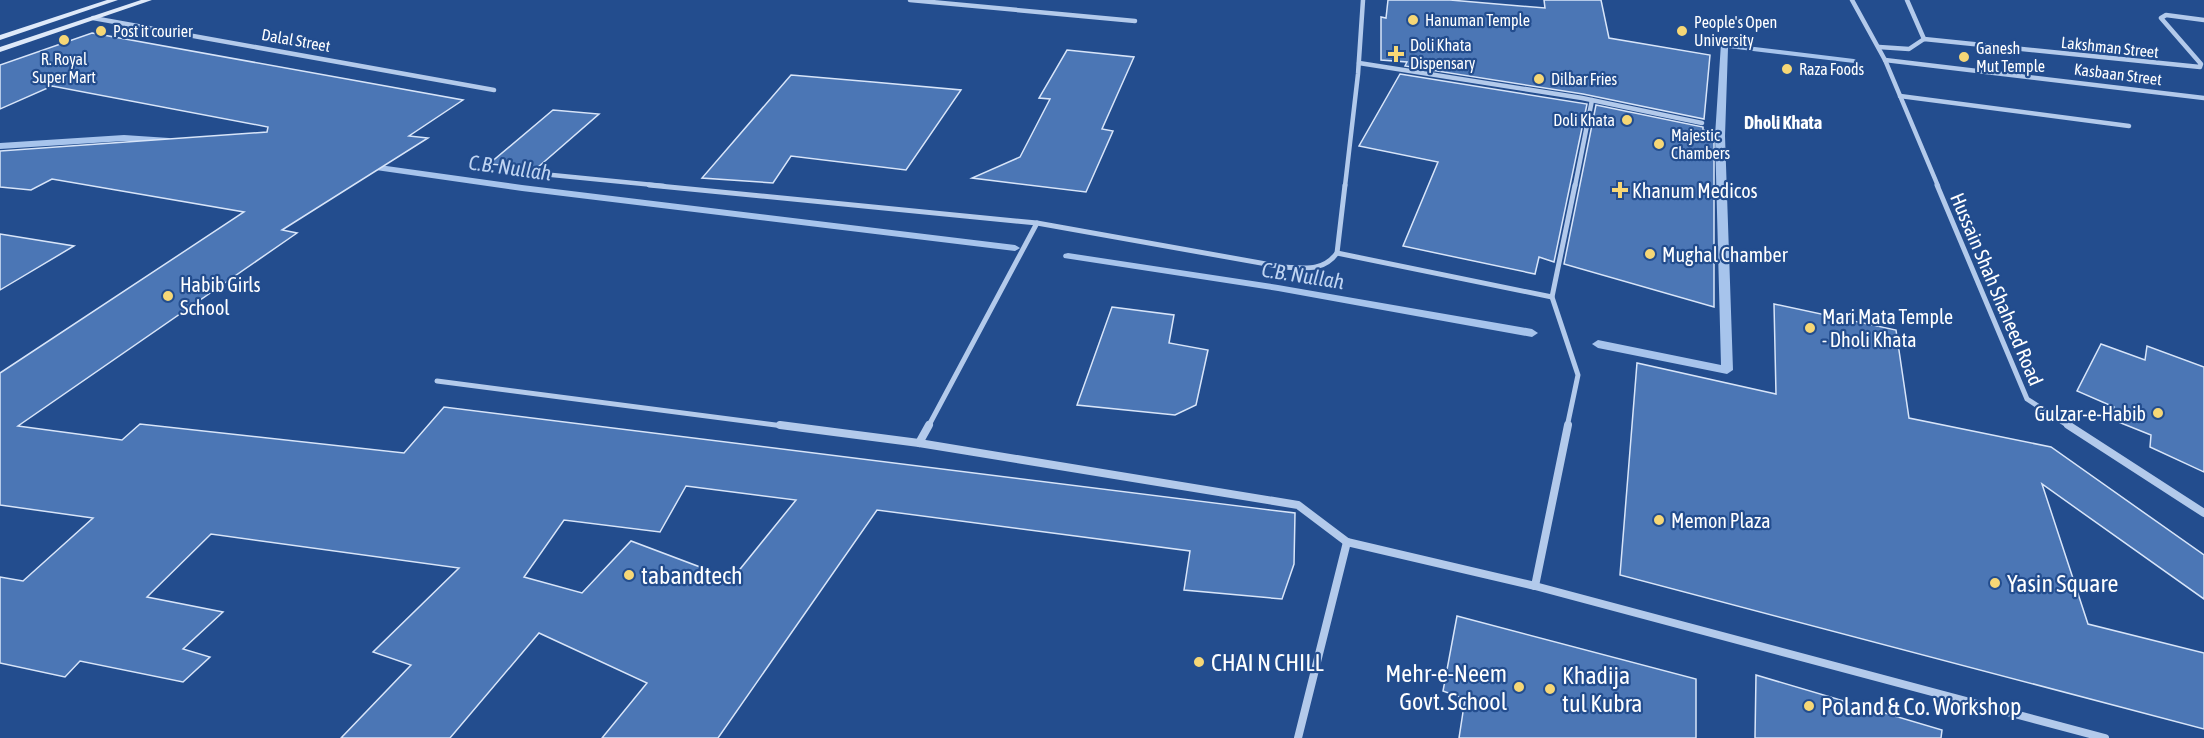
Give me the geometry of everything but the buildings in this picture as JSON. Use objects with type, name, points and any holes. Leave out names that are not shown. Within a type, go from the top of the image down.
[{"type":"main road","points":[[75,0],[93,7]]},
{"type":"main road","points":[[0,38],[114,0]]},
{"type":"main road","points":[[0,50],[148,0]]},
{"type":"street","points":[[910,0],[1135,21]]},
{"type":"street","points":[[542,174],[1037,222],[1283,267],[1321,269],[1333,261],[1337,253],[1359,63],[1363,0]]},
{"type":"street","name":"Hussain Shah Shaheed Road","points":[[1852,0],[1885,60],[2027,399],[2204,513]]},
{"type":"street","points":[[1907,0],[1924,39]]},
{"type":"street","name":"Lakshman Street","points":[[1878,47],[1904,50],[1920,44],[1924,39],[2200,68],[2201,64],[2161,18],[2166,15],[2204,20]]},
{"type":"street","name":"Dalal Street","points":[[93,18],[494,90]]},
{"type":"street","name":"Kasbaan Street","points":[[1885,60],[2204,98]]},
{"type":"street","points":[[1359,63],[1592,100],[1702,123]]},
{"type":"street","points":[[1900,96],[2129,126]]},
{"type":"street","points":[[1535,586],[1578,375],[1552,297],[1592,100]]},
{"type":"street","points":[[920,442],[1037,222]]},
{"type":"street","points":[[1337,253],[1552,297]]},
{"type":"street","points":[[437,381],[920,442],[1298,505],[1347,542],[1535,586],[2105,738]]},
{"type":"street","points":[[1298,738],[1347,542]]},
{"type":"waterway","points":[[1598,344],[1727,370],[1720,136],[1724,45],[1854,61]]},
{"type":"waterway","name":"C.B. Nullah","points":[[0,146],[124,138],[169,141]]},
{"type":"waterway","name":"C.B. Nullah","points":[[365,166],[522,188],[1015,248]]},
{"type":"waterway","name":"C.B. Nullah","points":[[1068,256],[1278,288],[1532,333]]},
{"type":"place","name":"Hanuman Temple","points":[[1413,20]]},
{"type":"place","name":"Post it courier","points":[[101,31]]},
{"type":"place","name":"People's Open University","points":[[1682,31]]},
{"type":"place","name":"R. Royal Super Mart","points":[[64,40]]},
{"type":"place","name":"Doli Khata Dispensary","points":[[1396,54]]},
{"type":"place","name":"Ganesh Mut Temple","points":[[1964,57]]},
{"type":"place","name":"Raza Foods","points":[[1787,69]]},
{"type":"place","name":"Dilbar Fries","points":[[1539,79]]},
{"type":"place","name":"Doli Khata","points":[[1627,120]]},
{"type":"place","name":"Majestic Chambers","points":[[1659,144]]},
{"type":"place","name":"Khanum Medicos","points":[[1620,190]]},
{"type":"place","name":"Mughal Chamber","points":[[1650,254]]},
{"type":"place","name":"Habib Girls School","points":[[168,296]]},
{"type":"place","name":"Mari Mata Temple - Dholi Khata","points":[[1810,328]]},
{"type":"place","name":"Gulzar-e-Habib","points":[[2158,413]]},
{"type":"place","name":"Memon Plaza","points":[[1659,520]]},
{"type":"place","name":"tabandtech","points":[[629,575]]},
{"type":"place","name":"Yasin Square","points":[[1995,583]]},
{"type":"place","name":"CHAI N CHILL","points":[[1199,662]]},
{"type":"place","name":"Mehr-e-Neem Govt. School","points":[[1519,687]]},
{"type":"place","name":"Khadija tul Kubra","points":[[1550,689]]},
{"type":"place","name":"Poland & Co. Workshop","points":[[1809,706]]},
{"type":"district","name":"Dholi Khata","points":[[1783,122]]}]
